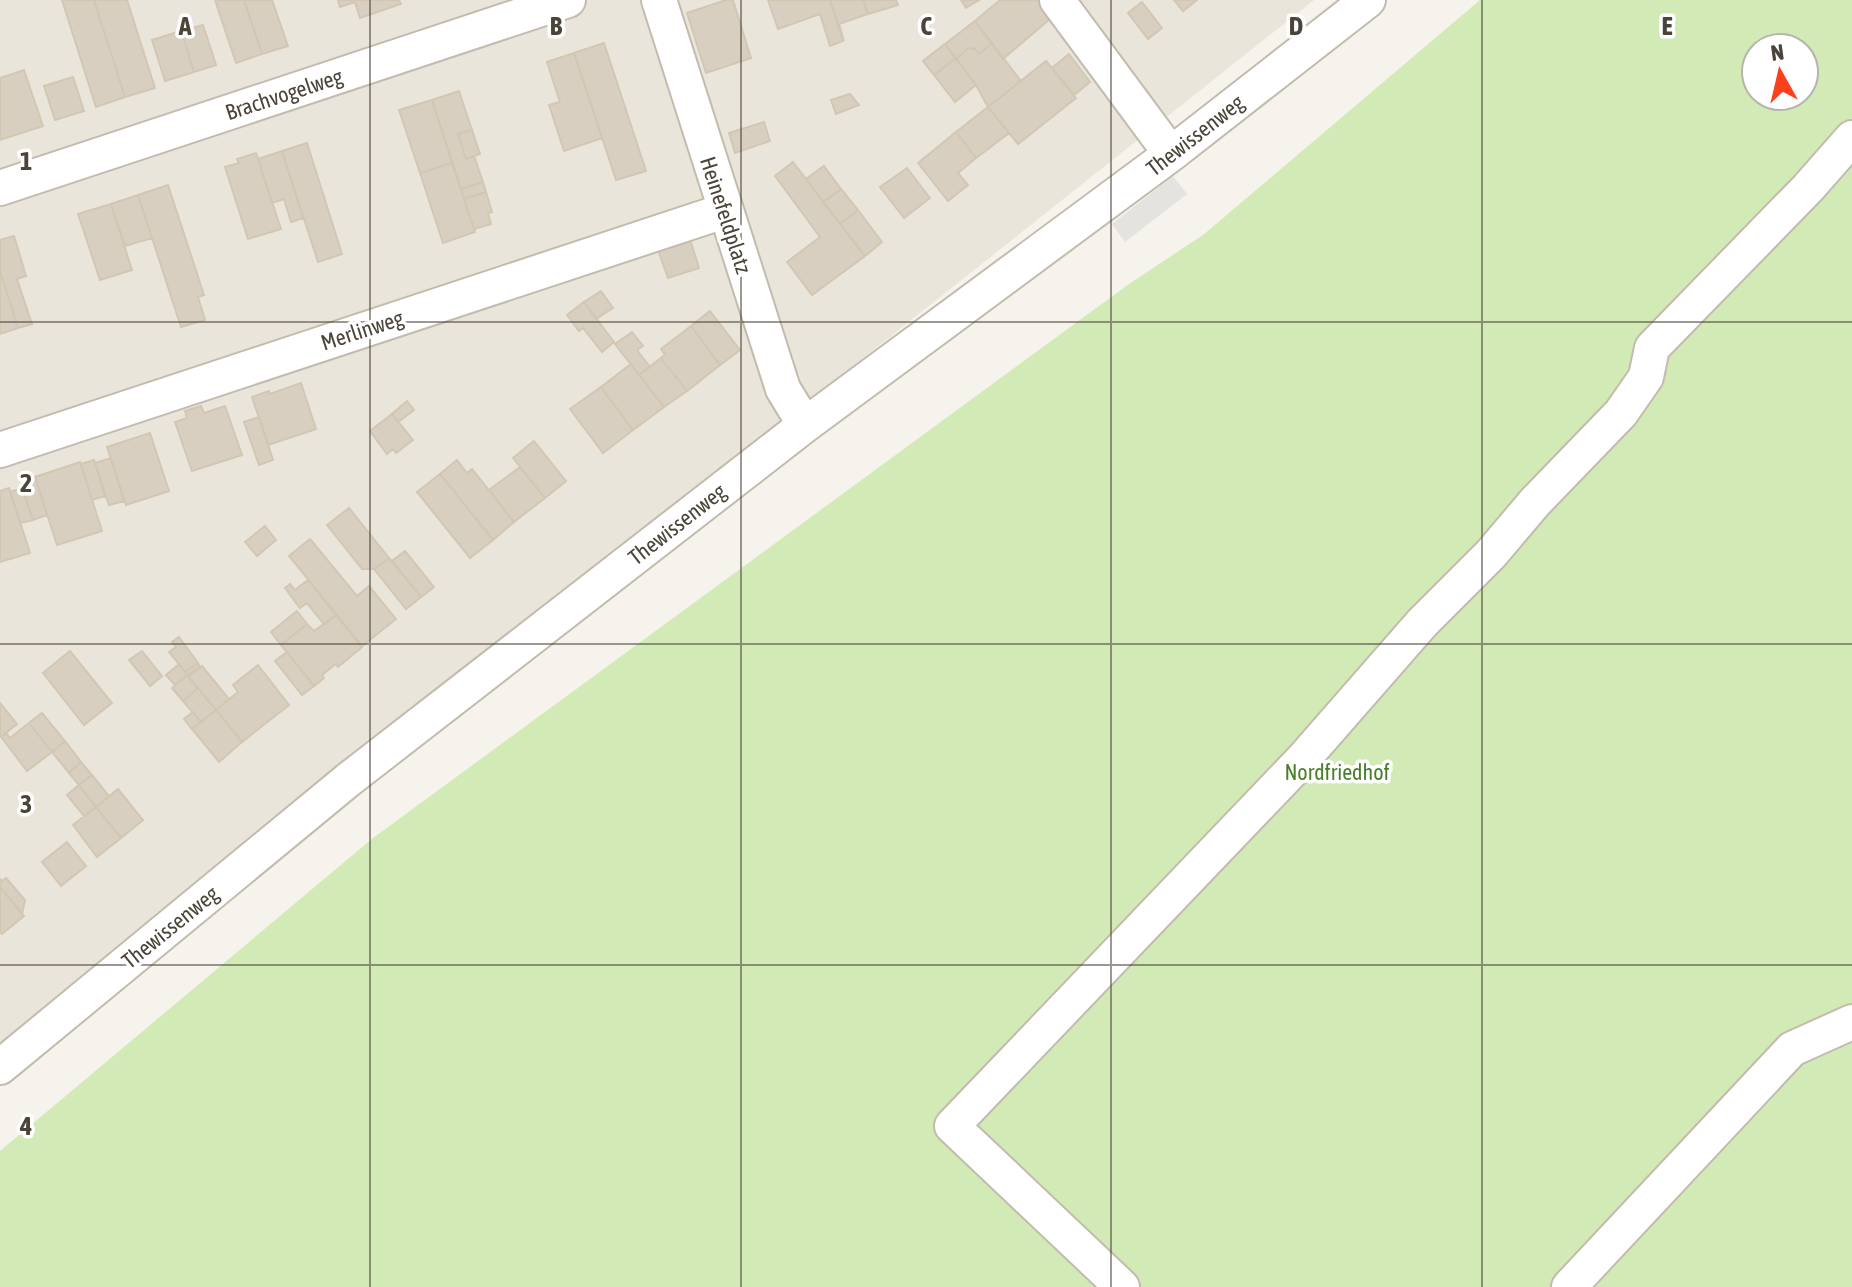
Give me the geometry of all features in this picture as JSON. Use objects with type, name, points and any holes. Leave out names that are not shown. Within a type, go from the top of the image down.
[{"type":"street","name":"Brachvogelweg","points":[[0,188],[568,0]]},
{"type":"street","name":"Heinefeldplatz","points":[[659,0],[783,389],[805,425]]},
{"type":"street","points":[[1057,0],[1171,154]]},
{"type":"street","name":"Thewissenweg","points":[[0,1067],[348,780],[805,425],[1171,154],[1368,0]]},
{"type":"street","points":[[1122,1287],[952,1126],[1304,758],[1422,623],[1491,554],[1545,491],[1621,413],[1646,377],[1652,348],[1808,188],[1852,138]]},
{"type":"street","name":"Merlinweg","points":[[0,450],[724,211]]},
{"type":"street","points":[[1569,1287],[1792,1049],[1852,1022]]},
{"type":"shaded area","points":[[0,0],[1314,0],[0,1044]]},
{"type":"shaded area","points":[[1173,176],[1187,194],[1125,242],[1112,224]]},
{"type":"green space","name":"Nordfriedhof","points":[[1480,0],[1852,0],[1852,1287],[0,1287],[0,1151],[373,838],[1129,284],[1203,235]]},
{"type":"building","points":[[62,0],[94,0],[125,97],[96,107]]},
{"type":"building","points":[[94,0],[127,0],[155,88],[125,97]]},
{"type":"building","points":[[215,0],[244,0],[262,54],[236,63]]},
{"type":"building","points":[[244,0],[272,0],[288,46],[262,54]]},
{"type":"building","points":[[338,0],[399,0],[401,4],[360,18],[355,2],[340,7]]},
{"type":"building","points":[[733,0],[751,58],[706,73],[687,13]]},
{"type":"building","points":[[768,0],[830,0],[843,41],[830,46],[820,14],[778,29]]},
{"type":"building","points":[[830,0],[863,0],[868,14],[839,24],[844,41]]},
{"type":"building","points":[[863,0],[896,0],[898,5],[868,14]]},
{"type":"building","points":[[961,0],[979,0],[966,8]]},
{"type":"building","points":[[1000,0],[1038,0],[1051,18],[1003,59],[975,21]]},
{"type":"building","points":[[1174,0],[1197,0],[1183,11]]},
{"type":"building","points":[[1142,2],[1162,28],[1148,39],[1128,13]]},
{"type":"building","points":[[975,21],[992,43],[979,54],[975,49],[968,48],[956,59],[945,44]]},
{"type":"building","points":[[203,25],[216,65],[194,72],[181,31]]},
{"type":"building","points":[[181,31],[194,72],[165,81],[152,40]]},
{"type":"building","points":[[604,43],[646,171],[616,180],[574,53]]},
{"type":"building","points":[[992,43],[1021,81],[988,107],[956,59],[968,48],[975,49],[979,54]]},
{"type":"building","points":[[945,44],[956,58],[934,75],[923,61]]},
{"type":"building","points":[[574,53],[602,138],[564,151],[549,105],[560,102],[547,62]]},
{"type":"building","points":[[1069,54],[1090,82],[1074,95],[1052,68]]},
{"type":"building","points":[[956,58],[976,85],[955,102],[934,75]]},
{"type":"building","points":[[1046,61],[1076,98],[1018,144],[988,107]]},
{"type":"building","points":[[24,70],[43,126],[0,140],[0,78]]},
{"type":"building","points":[[73,77],[84,111],[55,120],[44,86]]},
{"type":"building","points":[[459,91],[472,130],[458,134],[466,159],[474,156],[483,182],[461,189],[432,100]]},
{"type":"building","points":[[850,94],[859,105],[836,114],[831,100]]},
{"type":"building","points":[[432,100],[452,163],[420,173],[399,110]]},
{"type":"building","points":[[988,107],[1009,133],[976,158],[956,132]]},
{"type":"building","points":[[764,122],[770,141],[735,153],[729,133]]},
{"type":"building","points":[[472,130],[480,154],[466,159],[458,134]]},
{"type":"building","points":[[956,132],[976,158],[958,173],[968,185],[948,201],[918,163]]},
{"type":"building","points":[[307,143],[342,254],[318,262],[282,151]]},
{"type":"building","points":[[282,151],[303,218],[291,222],[284,199],[272,203],[258,159]]},
{"type":"building","points":[[256,153],[281,229],[248,239],[225,167]]},
{"type":"building","points":[[793,162],[865,256],[812,295],[787,262],[820,237],[775,176]]},
{"type":"building","points":[[452,163],[475,232],[443,243],[420,173]]},
{"type":"building","points":[[824,166],[841,189],[823,202],[806,179]]},
{"type":"building","points":[[907,168],[930,198],[904,218],[880,187]]},
{"type":"building","points":[[483,182],[486,192],[464,199],[461,189]]},
{"type":"building","points":[[168,185],[204,295],[198,297],[205,320],[181,327],[138,195]]},
{"type":"building","points":[[841,189],[858,210],[840,224],[823,202]]},
{"type":"building","points":[[486,192],[492,212],[488,213],[491,224],[474,229],[464,199]]},
{"type":"building","points":[[138,195],[152,238],[125,246],[111,204]]},
{"type":"building","points":[[111,204],[132,270],[100,280],[78,214]]},
{"type":"building","points":[[858,210],[882,242],[865,256],[840,224]]},
{"type":"building","points":[[14,236],[26,276],[17,279],[32,324],[18,328],[0,271],[0,240]]},
{"type":"building","points":[[690,239],[699,268],[668,278],[658,250]]},
{"type":"building","points":[[0,271],[18,328],[0,334]]},
{"type":"building","points":[[601,291],[613,308],[596,319],[584,302]]},
{"type":"building","points":[[584,302],[614,342],[602,352],[583,328],[579,331],[567,315]]},
{"type":"building","points":[[710,311],[740,350],[720,365],[691,326]]},
{"type":"building","points":[[691,326],[720,365],[687,391],[661,358],[665,355],[661,349]]},
{"type":"building","points":[[632,332],[643,346],[637,350],[650,367],[639,375],[615,344]]},
{"type":"building","points":[[661,358],[687,391],[664,407],[639,375]]},
{"type":"building","points":[[631,364],[664,407],[633,430],[601,387]]},
{"type":"building","points":[[301,383],[316,429],[268,445],[252,397]]},
{"type":"building","points":[[601,387],[633,430],[603,453],[570,409]]},
{"type":"building","points":[[407,401],[414,410],[398,422],[392,414]]},
{"type":"building","points":[[201,406],[204,413],[225,406],[242,455],[192,471],[175,422],[187,418],[185,411]]},
{"type":"building","points":[[392,414],[413,440],[396,453],[393,449],[387,454],[370,431]]},
{"type":"building","points":[[259,417],[273,460],[259,465],[244,422]]},
{"type":"building","points":[[150,433],[169,491],[126,505],[107,447]]},
{"type":"building","points":[[534,441],[566,481],[545,498],[513,458]]},
{"type":"building","points":[[111,458],[124,501],[109,505],[95,463]]},
{"type":"building","points":[[94,460],[105,496],[92,500],[81,464]]},
{"type":"building","points":[[457,460],[467,473],[472,469],[514,522],[493,540],[440,474]]},
{"type":"building","points":[[80,462],[102,531],[57,545],[35,477]]},
{"type":"building","points":[[520,467],[545,498],[514,522],[489,490]]},
{"type":"building","points":[[440,474],[493,540],[470,558],[417,492]]},
{"type":"building","points":[[36,479],[47,515],[33,520],[21,484]]},
{"type":"building","points":[[9,488],[30,553],[0,562],[0,491]]},
{"type":"building","points":[[22,488],[33,520],[20,523],[10,492]]},
{"type":"building","points":[[349,508],[389,558],[374,569],[362,569],[327,525]]},
{"type":"building","points":[[265,526],[276,540],[257,556],[245,542]]},
{"type":"building","points":[[310,539],[357,596],[369,586],[396,619],[362,646],[289,556]]},
{"type":"building","points":[[405,551],[434,587],[421,597],[392,561]]},
{"type":"building","points":[[389,558],[421,597],[406,609],[374,569]]},
{"type":"building","points":[[308,580],[336,615],[324,624],[307,603],[300,608],[285,588],[290,584],[295,590]]},
{"type":"building","points":[[297,611],[307,624],[281,645],[271,632]]},
{"type":"building","points":[[336,615],[362,647],[338,667],[336,664],[322,675],[324,678],[314,686],[281,645],[307,624],[314,631]]},
{"type":"building","points":[[179,637],[198,663],[185,672],[169,652],[176,647],[172,642]]},
{"type":"building","points":[[70,651],[112,703],[84,725],[43,673]]},
{"type":"building","points":[[142,651],[162,676],[150,686],[129,660]]},
{"type":"building","points":[[287,652],[314,686],[302,695],[275,661]]},
{"type":"building","points":[[198,663],[200,667],[187,675],[185,672]]},
{"type":"building","points":[[179,664],[187,675],[175,685],[166,675]]},
{"type":"building","points":[[258,665],[289,705],[242,742],[216,710],[238,692],[233,685]]},
{"type":"building","points":[[202,666],[229,699],[216,710],[188,676]]},
{"type":"building","points":[[187,675],[198,688],[183,701],[172,688]]},
{"type":"building","points":[[198,688],[216,710],[201,722],[183,701]]},
{"type":"building","points":[[0,703],[17,724],[1,737],[0,736]]},
{"type":"building","points":[[216,710],[242,742],[219,762],[192,729]]},
{"type":"building","points":[[193,712],[201,722],[192,729],[184,719]]},
{"type":"building","points":[[42,713],[65,741],[52,752],[29,723]]},
{"type":"building","points":[[29,723],[52,752],[27,771],[1,737],[6,733],[10,738]]},
{"type":"building","points":[[65,741],[81,762],[69,773],[52,752]]},
{"type":"building","points":[[81,762],[92,775],[79,785],[69,773]]},
{"type":"building","points":[[92,775],[109,796],[96,807],[79,785]]},
{"type":"building","points":[[79,785],[96,807],[84,816],[67,795]]},
{"type":"building","points":[[118,789],[143,820],[121,838],[96,807]]},
{"type":"building","points":[[96,807],[121,838],[97,857],[73,825]]},
{"type":"building","points":[[67,842],[86,866],[61,886],[42,862]]},
{"type":"building","points":[[6,878],[25,900],[22,914],[0,887],[0,879]]},
{"type":"building","points":[[0,887],[24,916],[2,934],[0,932]]}]
